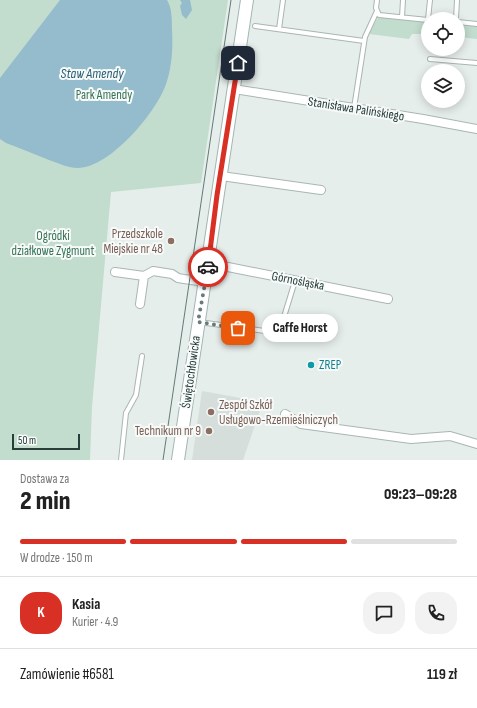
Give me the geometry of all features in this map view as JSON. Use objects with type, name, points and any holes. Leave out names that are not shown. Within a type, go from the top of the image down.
[{"type":"main road","name":"Świętochłowicka","points":[[178,460],[220,176],[248,0]]},
{"type":"street","name":"Stanisława Palińskiego","points":[[234,89],[477,129]]},
{"type":"street","points":[[220,176],[321,190]]},
{"type":"street","name":"Górnośląska","points":[[208,263],[388,299]]},
{"type":"street","points":[[115,272],[144,276],[153,271],[172,274],[178,278],[205,282]]},
{"type":"street","points":[[140,304],[144,276]]},
{"type":"street","points":[[285,414],[301,424],[411,439],[450,436],[477,444]]},
{"type":"lane","points":[[279,30],[283,0]]},
{"type":"lane","points":[[354,108],[365,36],[377,11],[376,0]]},
{"type":"lane","points":[[402,17],[403,0]]},
{"type":"lane","points":[[429,12],[430,0]]},
{"type":"lane","points":[[456,12],[457,0]]},
{"type":"lane","points":[[377,11],[379,15],[421,18]]},
{"type":"lane","points":[[465,23],[477,24]]},
{"type":"lane","points":[[255,26],[364,41]]},
{"type":"lane","points":[[430,58],[477,64]]},
{"type":"lane","points":[[198,322],[279,333],[295,281]]},
{"type":"lane","points":[[121,460],[126,413],[136,395],[142,356]]},
{"type":"shaded area","points":[[202,391],[263,402],[243,460],[192,460]]},
{"type":"green space","points":[[0,0],[228,0],[201,183],[111,192],[92,407],[90,460],[0,460]]},
{"type":"green space","points":[[378,17],[421,21],[421,34],[412,34],[409,39],[369,34]]},
{"type":"green space","points":[[465,25],[477,26],[477,39],[465,38]]},
{"type":"water","name":"Staw Amendy","points":[[60,0],[167,0],[171,14],[172,56],[170,69],[162,93],[154,107],[132,135],[118,148],[91,165],[78,168],[49,160],[6,143],[0,139],[0,78]]},
{"type":"water","points":[[180,0],[190,0],[192,10],[186,19],[182,15],[180,6],[182,3]]},
{"type":"tram line","points":[[163,460],[231,0]]},
{"type":"way so far","points":[[208,267],[198,322],[238,328]]},
{"type":"place","name":"Przedszkole Miejskie nr 48","points":[[171,241]]},
{"type":"place","name":"Caffe Horst","points":[[238,328]]},
{"type":"place","name":"ZREP","points":[[311,365]]},
{"type":"place","name":"Zespół Szkół Usługowo-Rzemieślniczych","points":[[211,412]]},
{"type":"place","name":"Technikum nr 9","points":[[209,431]]},
{"type":"route","points":[[208,267],[217,195],[238,63]]},
{"type":"park label","name":"Park Amendy","points":[[104,95]]},
{"type":"park label","name":"Ogródki działkowe Zygmunt","points":[[53,244]]}]
